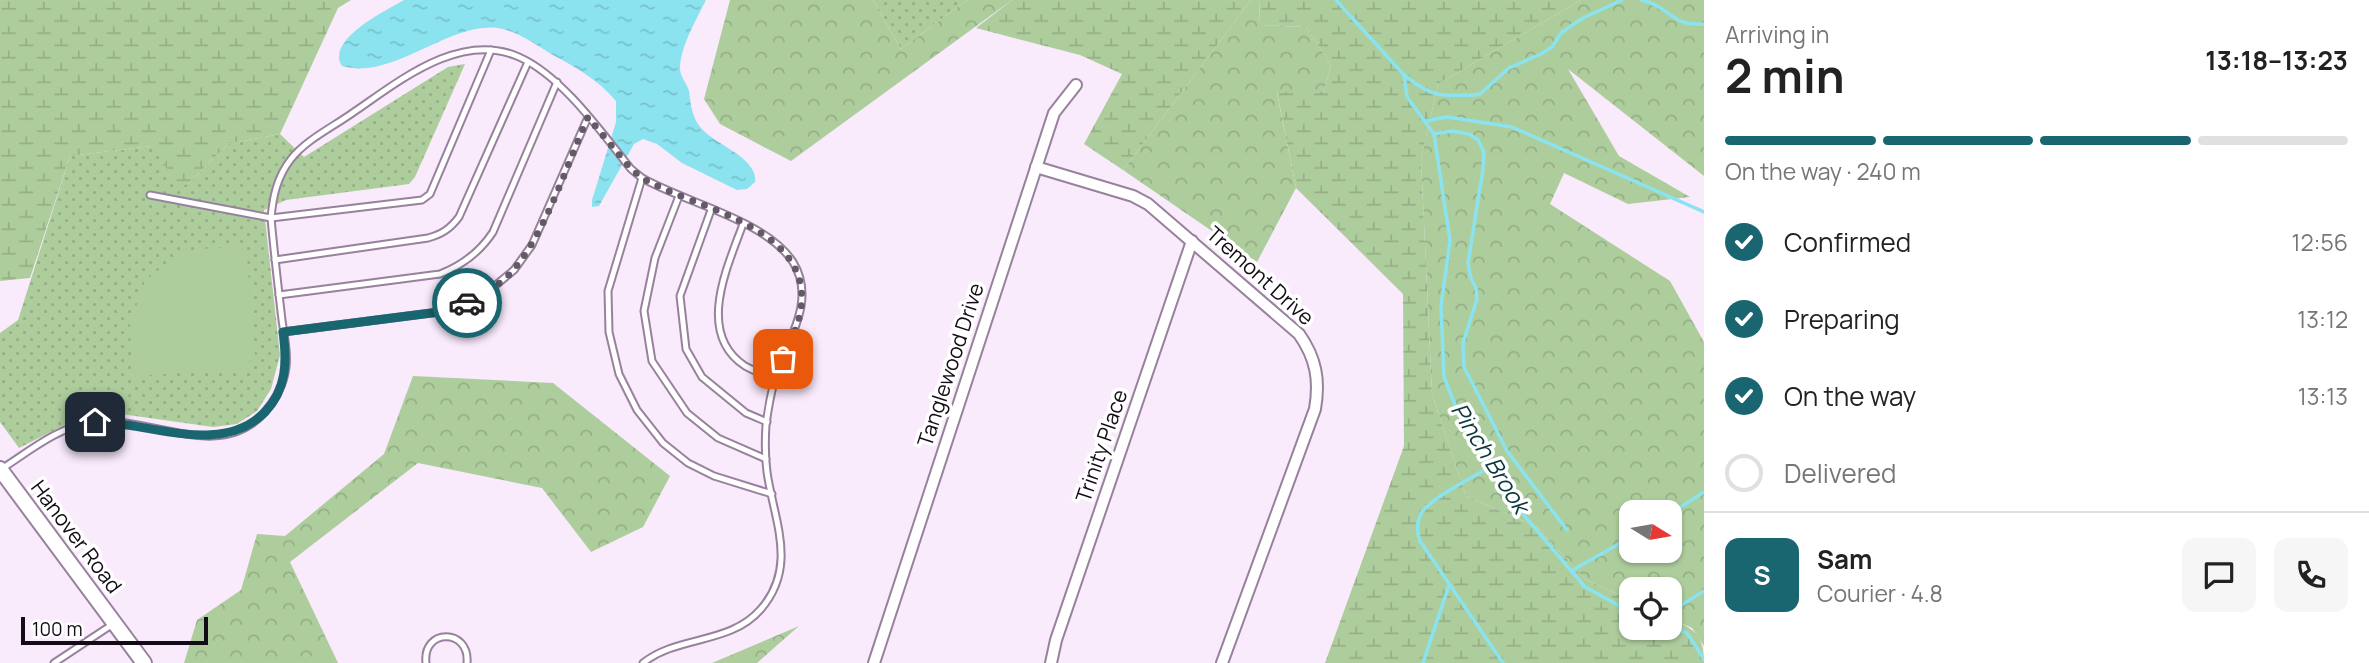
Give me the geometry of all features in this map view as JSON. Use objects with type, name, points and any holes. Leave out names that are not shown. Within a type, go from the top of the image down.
[{"type":"street","name":"Tanglewood Drive","points":[[874,663],[1054,113],[1076,85]]},
{"type":"street","name":"Tremont Drive","points":[[1036,167],[1133,196],[1148,204],[1299,334],[1308,348],[1317,375],[1318,392],[1310,424],[1222,663]]},
{"type":"street","name":"Trinity Place","points":[[1051,663],[1060,627],[1192,242]]},
{"type":"street","name":"Hanover Road","points":[[2,476],[144,663]]},
{"type":"lane","points":[[150,195],[271,218],[422,200],[430,194],[491,50]]},
{"type":"lane","points":[[2,476],[57,433],[75,426],[95,422],[118,422],[217,436],[244,429],[268,409],[277,394],[286,365],[271,218],[276,185],[292,158],[404,79],[435,61],[468,52],[505,52],[528,62],[557,82],[631,169],[642,178],[763,233],[789,256],[798,274],[802,298],[799,319],[775,380],[766,422],[766,459],[782,539],[782,556],[772,592],[763,607],[740,627],[724,634],[665,649],[643,663]]},
{"type":"lane","points":[[275,260],[428,238],[451,227],[459,217],[528,62]]},
{"type":"lane","points":[[279,295],[440,274],[457,268],[472,257],[493,232],[557,82]]},
{"type":"lane","points":[[283,332],[439,312],[468,303],[491,289],[514,270],[532,245],[588,117]]},
{"type":"lane","points":[[642,178],[608,291],[609,332],[619,374],[637,410],[663,443],[688,463],[714,476],[772,494]]},
{"type":"lane","points":[[680,196],[655,258],[644,311],[652,361],[687,413],[718,438],[766,459]]},
{"type":"lane","points":[[711,210],[680,296],[686,349],[702,377],[746,413],[766,422]]},
{"type":"lane","points":[[743,224],[724,278],[718,304],[718,329],[730,350],[743,365],[775,380]]},
{"type":"lane","points":[[54,663],[114,623]]},
{"type":"lane","points":[[426,663],[425,654],[431,643],[443,637],[450,637],[462,643],[468,656],[467,663]]},
{"type":"green space","points":[[0,0],[351,0],[338,8],[280,134],[228,144],[188,184],[179,187],[152,146],[70,156],[30,278],[0,281]]},
{"type":"green space","points":[[730,0],[873,0],[901,49],[967,0],[1012,0],[791,161],[720,124],[704,99]]},
{"type":"green space","points":[[873,0],[967,0],[901,49]]},
{"type":"green space","points":[[1012,0],[1251,0],[1123,170],[1084,144],[1122,74],[1080,55],[976,28]]},
{"type":"green space","points":[[1251,0],[1259,0],[1260,25],[1306,27],[1331,65],[1324,92],[1277,93],[1296,188],[1257,262],[1123,170]]},
{"type":"green space","points":[[1259,0],[1581,0],[1438,84],[1421,159],[1432,394],[1466,496],[1537,527],[1586,580],[1619,595],[1619,640],[1682,640],[1682,624],[1700,639],[1704,663],[1325,663],[1404,446],[1403,294],[1296,188],[1277,92],[1324,92],[1331,65],[1306,27],[1260,25]]},
{"type":"green space","points":[[1581,0],[1704,0],[1704,176],[1568,69],[1619,156],[1690,197],[1628,204],[1564,173],[1550,204],[1670,281],[1704,342],[1704,646],[1692,628],[1682,623],[1682,577],[1619,577],[1619,595],[1586,580],[1537,527],[1466,496],[1432,394],[1421,159],[1438,84]]},
{"type":"green space","points":[[465,64],[415,177],[409,184],[286,200],[264,210],[280,355],[271,389],[257,411],[237,424],[213,427],[121,414],[78,418],[19,448],[0,422],[0,333],[18,320],[70,156],[152,146],[188,184],[228,144],[280,134],[304,157],[448,67]]},
{"type":"green space","points":[[246,246],[255,354],[243,369],[132,376],[130,325],[145,281],[176,256],[202,249]]},
{"type":"green space","points":[[413,376],[553,383],[670,476],[643,527],[591,552],[542,488],[418,463],[290,562],[338,663],[184,663],[197,620],[241,590],[257,534],[285,536],[384,454]]},
{"type":"green space","points":[[799,626],[757,663],[712,663]]},
{"type":"water","points":[[404,0],[706,0],[684,49],[681,73],[697,122],[710,136],[751,167],[755,182],[747,189],[737,190],[682,163],[657,144],[643,139],[634,144],[599,206],[592,207],[616,122],[616,101],[586,74],[526,38],[498,28],[479,29],[440,41],[381,66],[342,66],[339,56],[349,37],[360,27]]},
{"type":"waterway","name":"Pinch Brook","points":[[1336,0],[1404,75],[1407,97],[1434,134],[1450,241],[1441,306],[1444,377],[1459,415],[1517,507],[1585,587],[1619,605]]},
{"type":"waterway","points":[[1404,75],[1437,94],[1480,94],[1509,68],[1552,47],[1561,33],[1581,19],[1622,0]]},
{"type":"waterway","points":[[1641,0],[1684,22],[1704,24]]},
{"type":"waterway","points":[[1425,121],[1447,117],[1512,127],[1704,212]]},
{"type":"waterway","points":[[1434,134],[1452,131],[1469,134],[1478,140],[1484,152],[1468,263],[1477,299],[1463,343],[1464,367],[1507,451],[1567,530]]},
{"type":"waterway","points":[[1490,467],[1425,508],[1418,521],[1418,531],[1420,541],[1503,663]]},
{"type":"waterway","points":[[1682,506],[1704,492]]},
{"type":"waterway","points":[[1571,571],[1619,544]]},
{"type":"waterway","points":[[1423,663],[1449,585]]},
{"type":"waterway","points":[[1682,605],[1704,591]]},
{"type":"waterway","name":"Pinch Brook","points":[[1682,631],[1687,633],[1704,659]]},
{"type":"way so far","points":[[467,303],[491,289],[514,270],[532,245],[588,117],[631,169],[642,178],[654,186],[763,233],[789,256],[798,274],[802,305],[783,359]]},
{"type":"route","points":[[95,422],[118,422],[189,434],[231,434],[256,421],[268,409],[277,394],[286,365],[283,332],[439,312],[467,303]]}]
